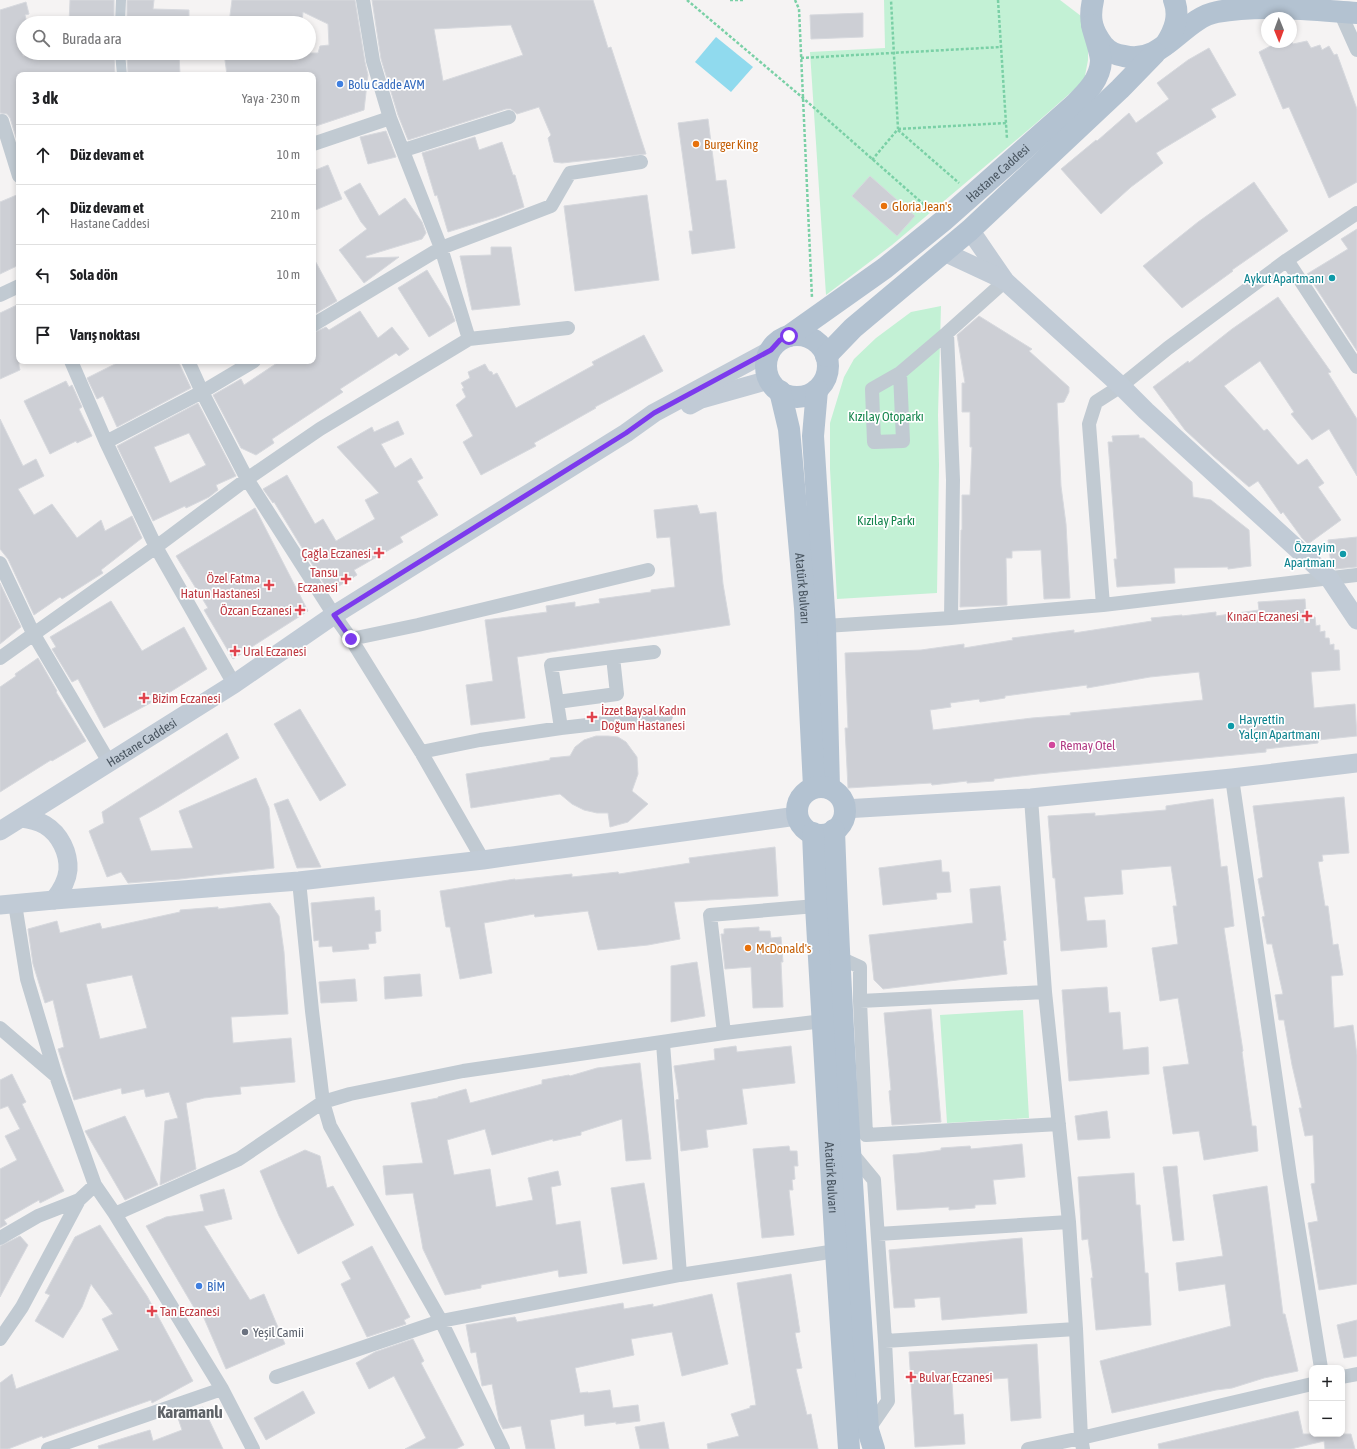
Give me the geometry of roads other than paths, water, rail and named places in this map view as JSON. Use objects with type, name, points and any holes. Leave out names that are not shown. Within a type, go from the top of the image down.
[{"type":"main road","points":[[1160,49],[1173,33],[1177,20],[1174,0]]},
{"type":"main road","points":[[1089,9],[1097,38],[1105,48],[1116,54],[1129,58],[1142,57],[1160,49],[1199,19],[1215,12],[1259,8],[1349,12]]},
{"type":"main road","name":"Hastane Caddesi","points":[[789,336],[885,268],[943,221],[1087,92],[1097,78],[1101,60],[1089,9]]},
{"type":"main road","name":"Hastane Caddesi","points":[[826,356],[853,328],[970,230],[1120,89],[1160,49]]},
{"type":"main road","points":[[970,230],[1005,281],[1329,578],[1357,620]]},
{"type":"main road","points":[[944,252],[1005,281]]},
{"type":"main road","points":[[796,335],[812,339],[823,349],[826,356],[828,365],[827,374],[823,383],[817,390],[800,397],[791,396],[774,386],[766,372],[766,362],[771,350],[780,340],[789,336],[796,335]]},
{"type":"main road","name":"Hastane Caddesi","points":[[0,831],[234,684],[334,615],[626,433],[654,413],[771,350]]},
{"type":"main road","name":"Hastane Caddesi","points":[[626,433],[701,400],[774,386]]},
{"type":"main road","name":"Atatürk Bulvarı","points":[[774,386],[789,428],[822,788]]},
{"type":"main road","name":"Atatürk Bulvarı","points":[[817,390],[813,436],[825,626],[822,788]]},
{"type":"main road","points":[[844,809],[1031,798],[1232,778],[1357,763]]},
{"type":"main road","points":[[822,788],[836,792],[841,798],[844,809],[843,820],[838,827],[824,832],[808,831],[802,826],[796,811],[798,803],[807,791],[822,788]]},
{"type":"main road","points":[[8,905],[54,900],[299,881],[483,860],[797,816]]},
{"type":"main road","points":[[22,818],[35,820],[46,825],[56,835],[67,856],[68,870],[66,880],[54,900]]},
{"type":"main road","name":"Atatürk Bulvarı","points":[[824,832],[816,906],[849,1449]]},
{"type":"main road","name":"Atatürk Bulvarı","points":[[824,832],[838,957],[850,1151],[871,1440]]},
{"type":"street","points":[[120,16],[121,0]]},
{"type":"street","points":[[363,0],[373,61],[390,118],[404,150],[441,248],[469,339]]},
{"type":"street","points":[[1349,12],[1357,50]]},
{"type":"street","points":[[121,60],[122,72]]},
{"type":"street","points":[[404,150],[509,117]]},
{"type":"street","points":[[316,143],[390,118]]},
{"type":"street","points":[[0,122],[2,121],[16,166]]},
{"type":"street","points":[[316,323],[441,248],[551,206],[570,173],[641,162]]},
{"type":"street","points":[[1103,605],[1089,424],[1096,402],[1121,386],[1168,348],[1287,260],[1357,213]]},
{"type":"street","points":[[1287,260],[1357,367]]},
{"type":"street","points":[[900,373],[903,441],[874,442],[872,389],[900,373],[1005,281]]},
{"type":"street","points":[[0,294],[16,287]]},
{"type":"street","points":[[0,658],[156,547],[247,479],[320,429],[469,339],[568,328]]},
{"type":"street","points":[[947,333],[952,480],[951,618]]},
{"type":"street","points":[[72,364],[106,442],[156,547],[234,684]]},
{"type":"street","points":[[189,364],[202,392],[247,479],[351,639],[421,752],[483,860]]},
{"type":"street","points":[[106,442],[202,392],[249,364]]},
{"type":"street","points":[[0,563],[33,634],[109,762]]},
{"type":"street","points":[[351,639],[418,625],[648,570]]},
{"type":"street","points":[[825,626],[951,618],[1103,605],[1357,575]]},
{"type":"street","points":[[561,728],[551,665],[654,652]]},
{"type":"street","points":[[557,702],[617,694],[613,657]]},
{"type":"street","points":[[421,752],[480,740],[561,728],[666,716]]},
{"type":"street","points":[[1232,778],[1290,1176],[1321,1365]]},
{"type":"street","points":[[1031,798],[1045,992],[1069,1222],[1082,1444]]},
{"type":"street","points":[[299,881],[323,1102],[330,1126],[441,1321],[503,1449]]},
{"type":"street","points":[[8,905],[27,979],[56,1076],[95,1185],[115,1214],[222,1389],[254,1449]]},
{"type":"street","points":[[724,1033],[710,915],[816,906]]},
{"type":"street","points":[[838,957],[860,967],[860,1001],[866,1135],[1059,1124]]},
{"type":"street","points":[[860,1001],[1045,992]]},
{"type":"street","points":[[115,1214],[239,1159],[323,1102],[350,1094],[463,1071],[724,1033],[824,1022]]},
{"type":"street","points":[[0,1028],[56,1076]]},
{"type":"street","points":[[663,1043],[680,1275]]},
{"type":"street","points":[[850,1151],[874,1180],[878,1234],[888,1402],[871,1440]]},
{"type":"street","points":[[0,1339],[22,1307],[79,1200],[95,1185]]},
{"type":"street","points":[[0,1238],[38,1216],[79,1200]]},
{"type":"street","points":[[878,1234],[1069,1222]]},
{"type":"street","points":[[276,1377],[441,1321],[680,1275],[836,1251]]},
{"type":"street","points":[[885,1341],[1076,1329]]},
{"type":"street","points":[[1345,1376],[1357,1374]]},
{"type":"street","points":[[1028,1449],[1082,1444],[1309,1385]]},
{"type":"street","points":[[48,1449],[222,1389]]},
{"type":"water","points":[[716,37],[753,67],[731,92],[695,62]]},
{"type":"place","name":"Bolu Cadde AVM","points":[[340,84]]},
{"type":"place","name":"Burger King","points":[[696,144]]},
{"type":"place","name":"Gloria Jean's","points":[[884,206]]},
{"type":"place","name":"Aykut Apartmanı","points":[[1332,278]]},
{"type":"place","name":"Çağla Eczanesi","points":[[379,553]]},
{"type":"place","name":"Özzayim Apartmanı","points":[[1343,554]]},
{"type":"place","name":"Tansu Eczanesi","points":[[346,579]]},
{"type":"place","name":"Özel Fatma Hatun Hastanesi","points":[[269,585]]},
{"type":"place","name":"Özcan Eczanesi","points":[[300,610]]},
{"type":"place","name":"Kınacı Eczanesi","points":[[1307,616]]},
{"type":"place","name":"Ural Eczanesi","points":[[235,651]]},
{"type":"place","name":"Bizim Eczanesi","points":[[144,698]]},
{"type":"place","name":"İzzet Baysal Kadın Doğum Hastanesi","points":[[592,717]]},
{"type":"place","name":"Hayrettin Yalçın Apartmanı","points":[[1231,726]]},
{"type":"place","name":"Remay Otel","points":[[1052,745]]},
{"type":"place","name":"McDonald's","points":[[748,948]]},
{"type":"place","name":"BİM","points":[[199,1286]]},
{"type":"place","name":"Tan Eczanesi","points":[[152,1311]]},
{"type":"place","name":"Yeşil Camii","points":[[245,1332]]},
{"type":"place","name":"Bulvar Eczanesi","points":[[911,1377]]},
{"type":"district","name":"Karamanlı","points":[[190,1412]]},
{"type":"park label","name":"Kızılay Otoparkı","points":[[886,416]]},
{"type":"park label","name":"Kızılay Parkı","points":[[886,520]]}]
